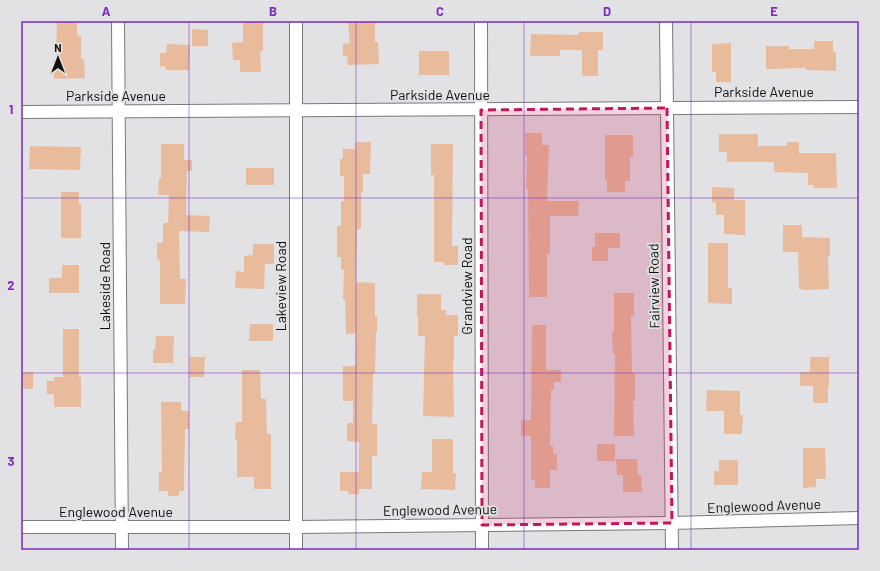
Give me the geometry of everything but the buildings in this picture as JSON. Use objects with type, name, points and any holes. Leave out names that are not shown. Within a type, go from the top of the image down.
[{"type":"street","name":"Lakeside Road","points":[[118,21],[122,550]]},
{"type":"street","name":"Lakeview Road","points":[[296,21],[296,550]]},
{"type":"street","name":"Grandview Road","points":[[482,21],[482,550]]},
{"type":"street","name":"Fairview Road","points":[[666,21],[672,550]]},
{"type":"street","name":"Parkside Avenue","points":[[21,112],[296,109],[481,110],[859,107]]},
{"type":"street","name":"Englewood Avenue","points":[[21,527],[296,527],[672,523],[859,518]]},
{"type":"highlighted area","points":[[667,108],[672,523],[482,525],[481,110]]}]
